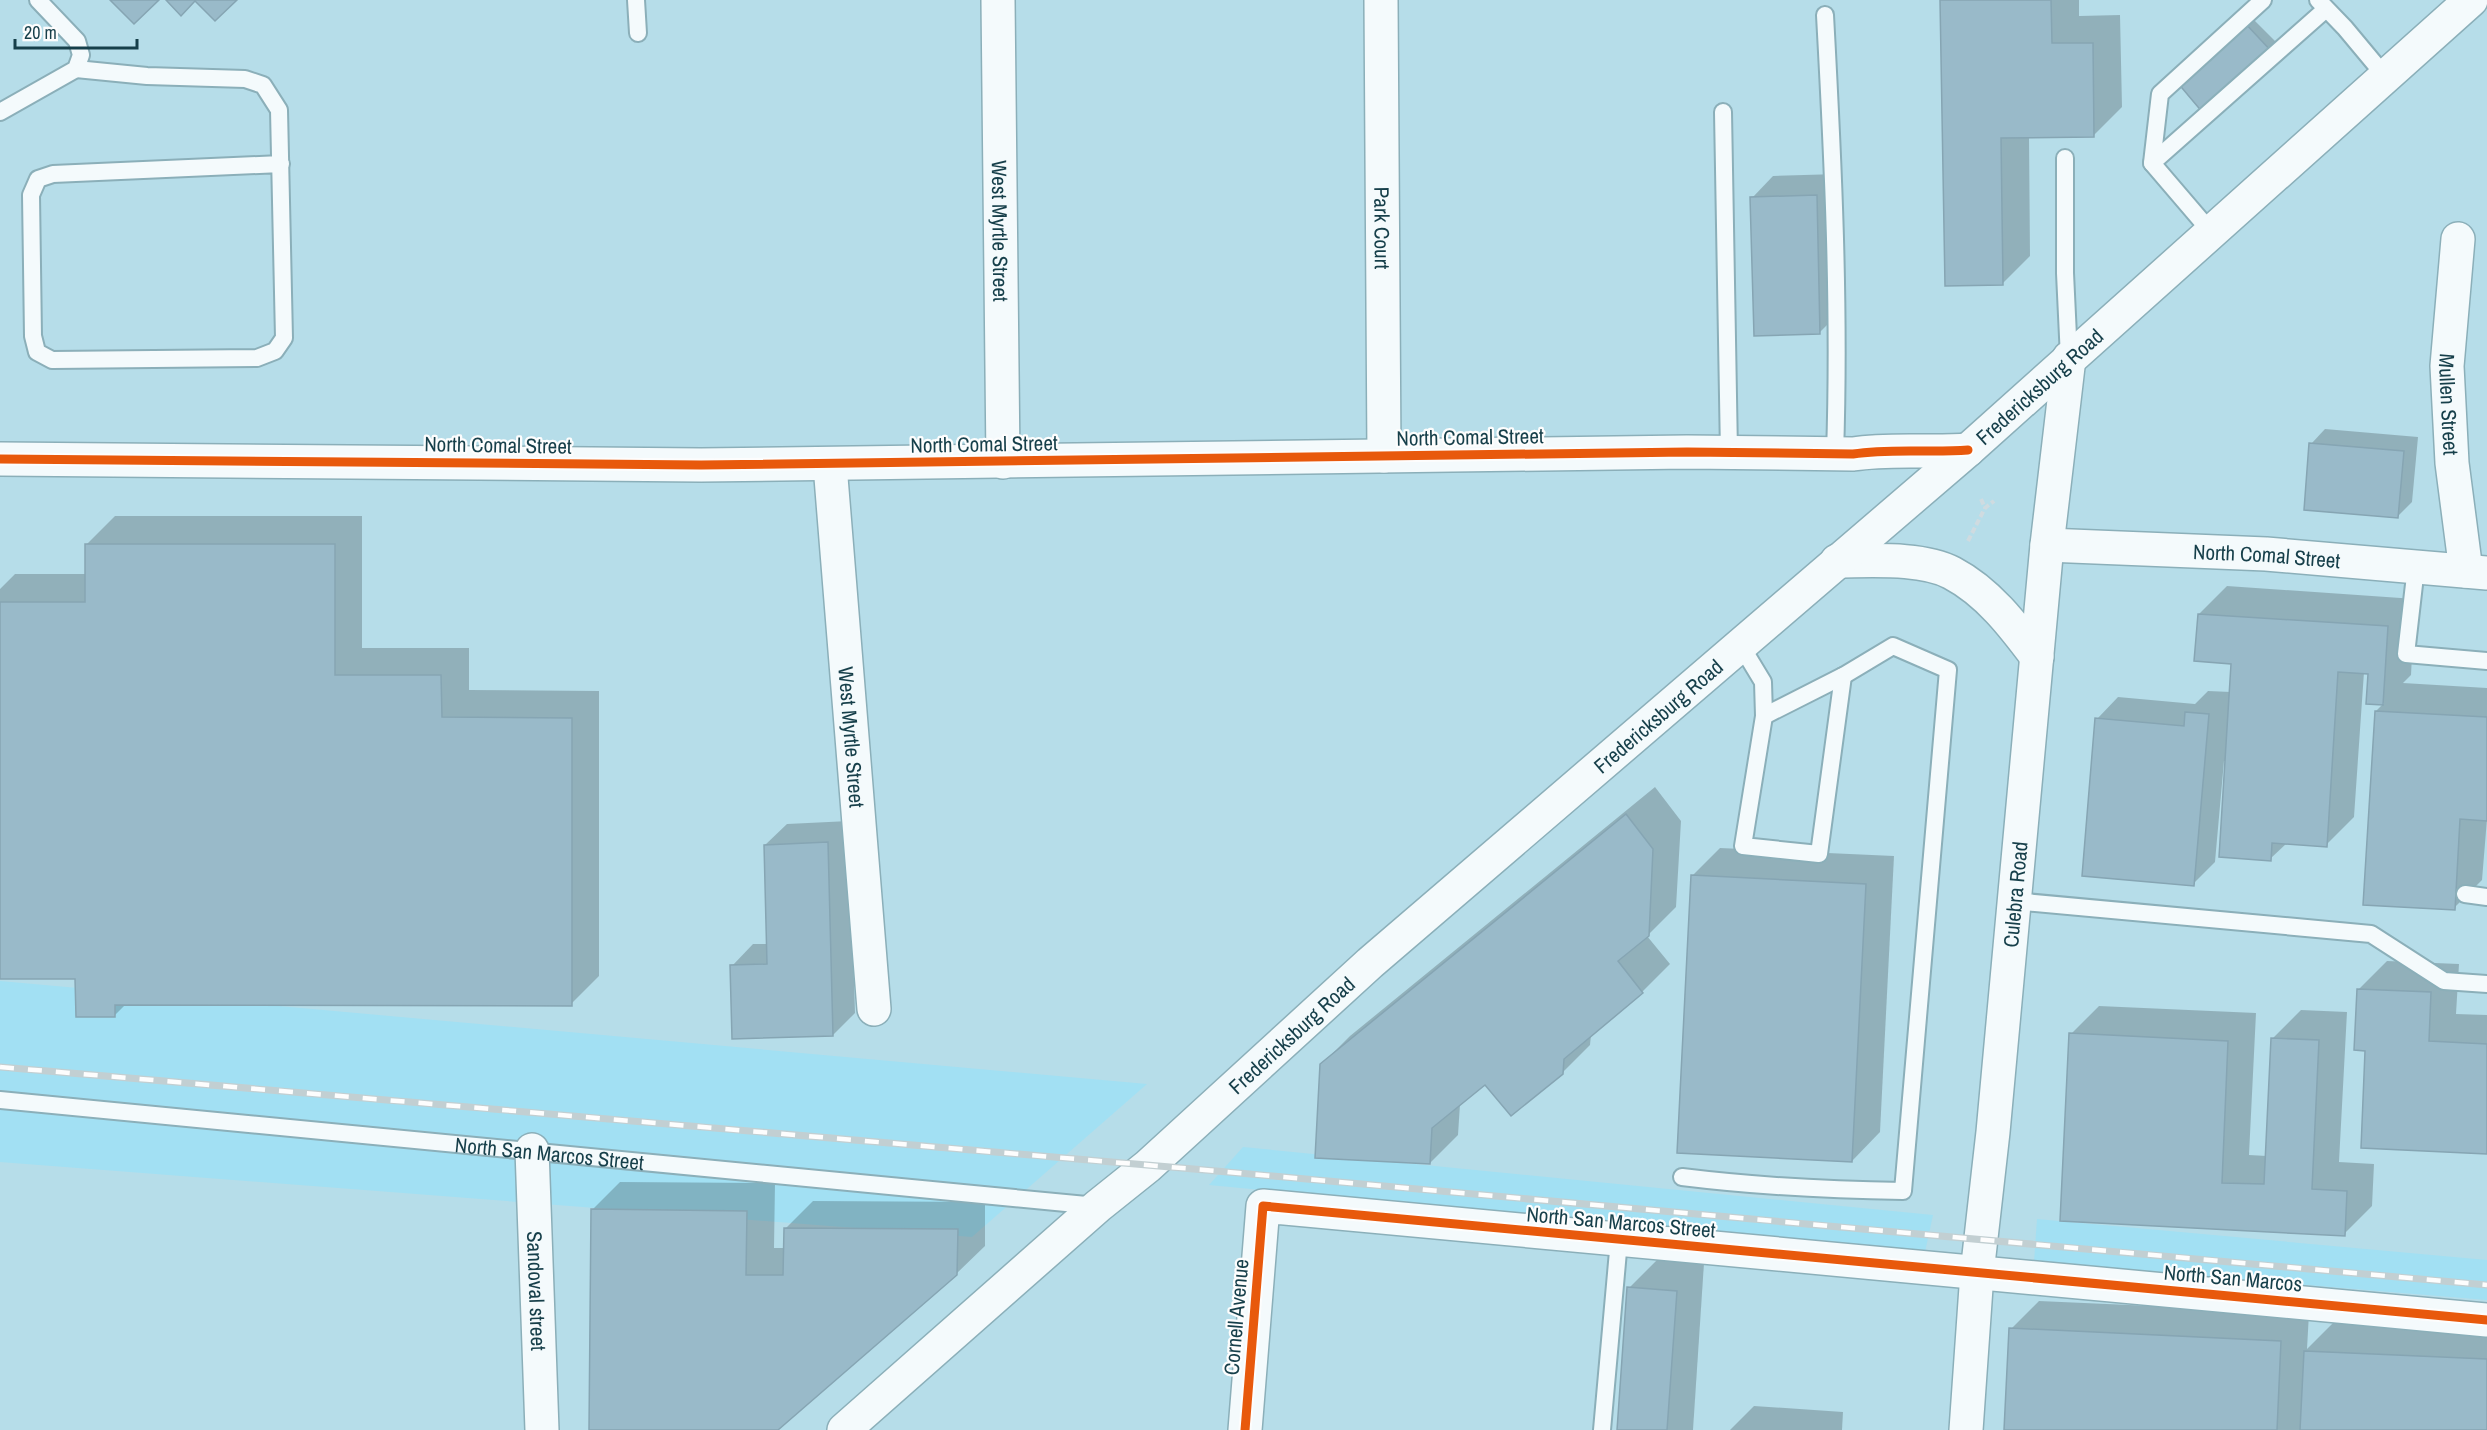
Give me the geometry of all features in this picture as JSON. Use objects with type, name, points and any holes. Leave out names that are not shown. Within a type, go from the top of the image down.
[{"type":"street","name":"West Myrtle Street","points":[[998,0],[1003,462]]},
{"type":"street","name":"Park Court","points":[[1381,0],[1384,456]]},
{"type":"street","name":"Fredericksburg Road","points":[[844,1430],[1098,1206],[1148,1166],[1370,963],[1968,450],[2471,0]]},
{"type":"street","name":"Mullen Street","points":[[2458,239],[2447,366],[2452,464],[2477,572]]},
{"type":"street","name":"Culebra Road","points":[[1966,1430],[1977,1273],[1993,1132],[2047,545],[2069,358]]},
{"type":"street","name":"North Comal Street","points":[[0,459],[830,465],[1384,456],[1835,454],[1968,450]]},
{"type":"street","name":"West Myrtle Street","points":[[830,465],[874,1009]]},
{"type":"street","name":"North Comal Street","points":[[2047,545],[2266,554],[2477,572]]},
{"type":"street","points":[[1837,561],[1891,561],[1927,565],[1951,572],[1983,595],[2011,621],[2037,657]]},
{"type":"street","name":"Sandoval street","points":[[532,1150],[542,1430]]},
{"type":"street","name":"North San Marcos Street","points":[[1263,1206],[1977,1273]]},
{"type":"street","name":"Cornell Avenue","points":[[1245,1430],[1263,1206]]},
{"type":"street","name":"North San Marcos","points":[[1977,1273],[2487,1320]]},
{"type":"lane","points":[[38,0],[77,41],[81,55],[76,69]]},
{"type":"lane","points":[[636,0],[638,33]]},
{"type":"lane","points":[[2211,232],[2152,163],[2160,94],[2263,0]]},
{"type":"lane","points":[[2152,163],[2322,5],[2385,76]]},
{"type":"lane","points":[[1825,15],[1835,202],[1837,403],[1835,454]]},
{"type":"lane","points":[[0,112],[76,69],[147,76],[245,79],[263,85],[279,110],[281,164],[284,338],[274,351],[257,358],[52,360],[37,351],[33,336],[31,195],[38,179],[53,174],[281,164]]},
{"type":"lane","points":[[1723,112],[1729,453]]},
{"type":"lane","points":[[2065,158],[2065,273],[2069,358]]},
{"type":"lane","points":[[2416,567],[2406,654],[2487,661]]},
{"type":"lane","points":[[1740,644],[1763,682],[1764,716],[1743,846],[1819,854],[1843,676]]},
{"type":"lane","points":[[1682,1177],[1750,1185],[1902,1191],[1948,670],[1893,646],[1843,676],[1764,716]]},
{"type":"lane","points":[[2465,894],[2487,897]]},
{"type":"lane","points":[[2014,901],[2371,934],[2445,981],[2487,984]]},
{"type":"lane","name":"North San Marcos Street","points":[[0,1100],[1098,1206]]},
{"type":"lane","points":[[1602,1430],[1619,1240]]},
{"type":"path","points":[[1981,499],[1985,508]]},
{"type":"path","points":[[1966,546],[1985,508],[1994,501]]},
{"type":"shaded area","points":[[0,981],[1147,1084],[972,1237],[0,1162]]},
{"type":"shaded area","points":[[1243,1147],[1933,1215],[1925,1252],[1209,1185]]},
{"type":"shaded area","points":[[2037,1219],[2487,1260],[2487,1300],[2034,1262]]},
{"type":"building","points":[[110,0],[159,0],[134,24]]},
{"type":"building","points":[[166,0],[237,0],[215,21],[195,1],[181,16]]},
{"type":"building","points":[[1940,0],[2051,0],[2052,43],[2093,43],[2094,137],[2001,138],[2003,285],[1945,286]]},
{"type":"building","points":[[2244,22],[2273,53],[2203,113],[2177,82]]},
{"type":"building","points":[[1817,195],[1820,334],[1754,336],[1750,197]]},
{"type":"building","points":[[2309,443],[2404,451],[2398,518],[2304,510]]},
{"type":"building","points":[[85,544],[335,544],[335,675],[441,675],[442,717],[572,718],[572,1006],[115,1005],[115,1017],[76,1017],[75,979],[0,979],[0,602],[85,602]]},
{"type":"building","points":[[2198,614],[2388,626],[2383,705],[2366,704],[2368,674],[2338,672],[2327,847],[2272,843],[2271,861],[2219,857],[2231,664],[2194,661]]},
{"type":"building","points":[[2375,711],[2487,717],[2487,821],[2460,819],[2455,910],[2363,905]]},
{"type":"building","points":[[2185,712],[2209,714],[2194,886],[2082,876],[2095,718],[2184,726]]},
{"type":"building","points":[[1626,814],[1653,849],[1649,936],[1618,961],[1643,993],[1564,1059],[1563,1074],[1511,1116],[1485,1085],[1432,1128],[1430,1164],[1315,1158],[1320,1064]]},
{"type":"building","points":[[828,842],[833,1036],[732,1039],[730,965],[767,964],[764,845]]},
{"type":"building","points":[[1691,875],[1866,884],[1852,1162],[1677,1153]]},
{"type":"building","points":[[2357,989],[2431,992],[2429,1041],[2487,1044],[2487,1154],[2361,1148],[2365,1051],[2354,1050]]},
{"type":"building","points":[[2069,1033],[2228,1041],[2222,1183],[2264,1184],[2271,1038],[2319,1040],[2312,1189],[2347,1191],[2345,1236],[2060,1221]]},
{"type":"building","points":[[591,1209],[747,1211],[746,1275],[783,1275],[784,1228],[958,1229],[957,1275],[778,1430],[589,1430]]},
{"type":"building","points":[[1627,1287],[1677,1291],[1667,1430],[1617,1430]]},
{"type":"building","points":[[2009,1328],[2281,1341],[2277,1430],[2004,1430]]},
{"type":"building","points":[[2304,1351],[2487,1359],[2487,1430],[2300,1430]]},
{"type":"railway","points":[[0,1067],[1205,1170],[2487,1285]]},
{"type":"cycle path","points":[[0,459],[701,465],[1687,452],[1853,454],[1882,451],[1968,450]]},
{"type":"cycle path","points":[[1245,1430],[1263,1206],[2487,1320]]}]
